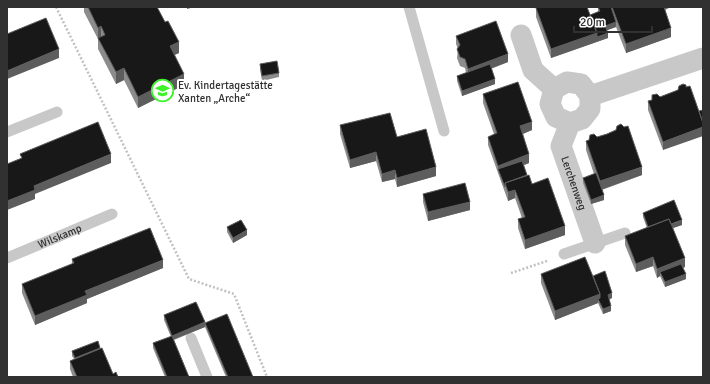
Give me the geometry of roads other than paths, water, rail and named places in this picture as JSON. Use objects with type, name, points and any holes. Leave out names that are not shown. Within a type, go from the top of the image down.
[{"type":"street","points":[[521,35],[533,70],[554,89]]},
{"type":"street","points":[[590,96],[703,58]]},
{"type":"street","points":[[566,82],[581,84],[590,96],[590,109],[582,119],[570,123],[556,117],[550,104],[554,89],[566,82]]},
{"type":"street","name":"Lerchenweg","points":[[570,123],[561,146],[595,243]]},
{"type":"lane","points":[[409,7],[444,131]]},
{"type":"lane","points":[[7,132],[57,112]]},
{"type":"lane","name":"Wilskamp","points":[[7,258],[112,214]]},
{"type":"lane","points":[[564,254],[625,232]]},
{"type":"lane","points":[[191,338],[207,377]]},
{"type":"place","name":"Ev. Kindertagestätte Xanten „Arche“","points":[[163,91]]}]
